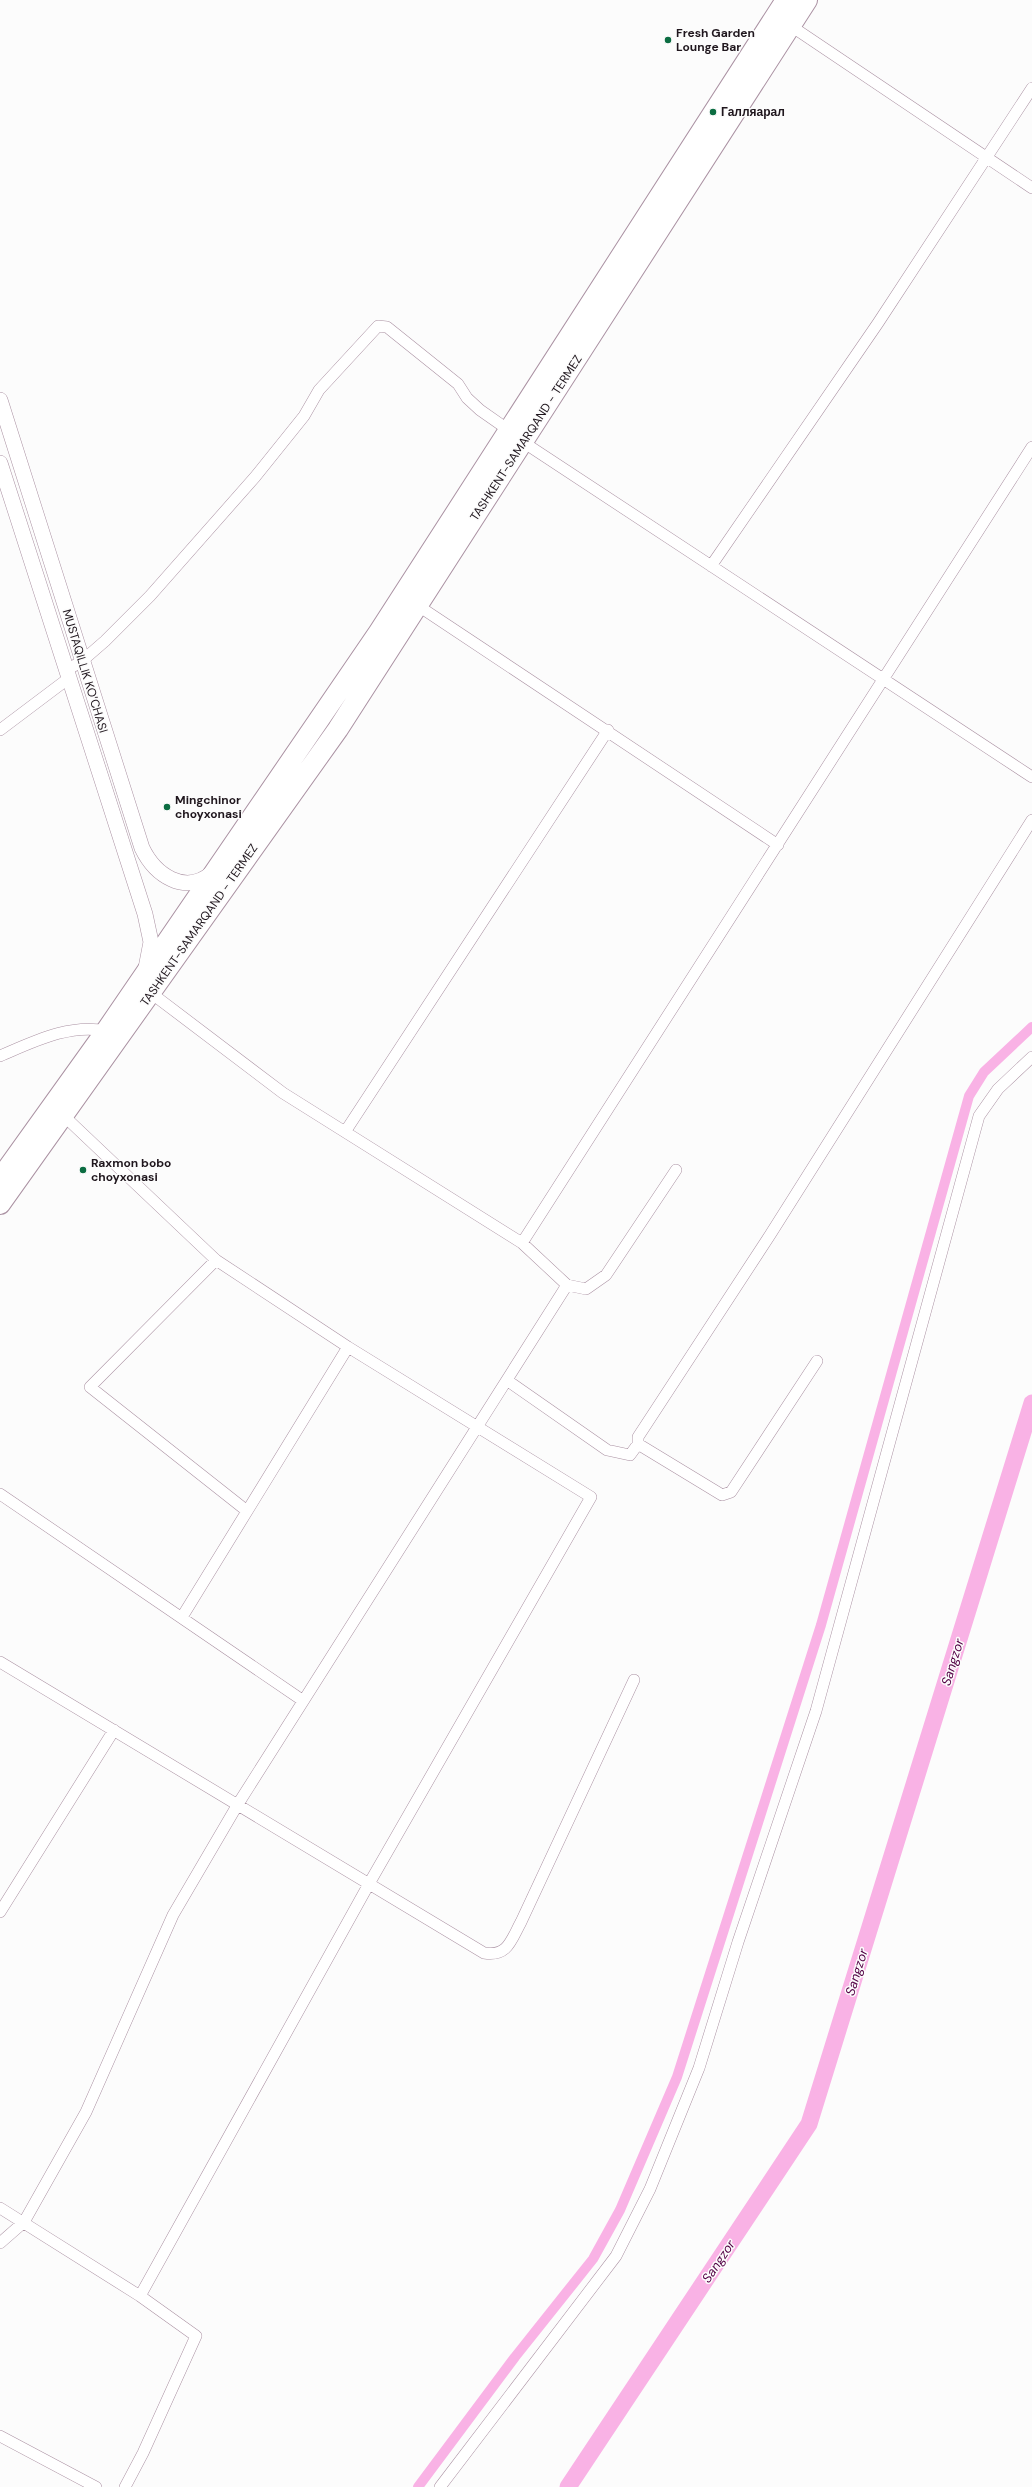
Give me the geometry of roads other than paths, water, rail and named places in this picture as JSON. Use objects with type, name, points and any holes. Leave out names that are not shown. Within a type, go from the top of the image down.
[{"type":"highway","name":"TASHKENT-SAMARQAND - TERMEZ","points":[[651,228],[786,0]]},
{"type":"highway","name":"TASHKENT-SAMARQAND - TERMEZ","points":[[0,1204],[64,1116],[218,867],[386,638],[651,228],[791,26],[807,0]]},
{"type":"highway","name":"TASHKENT-SAMARQAND - TERMEZ","points":[[0,1179],[106,1031],[143,990],[338,729],[386,638],[417,606],[516,437]]},
{"type":"main road","name":"MUSTAQILLIK KO’CHASI","points":[[0,400],[137,836],[148,860],[167,878],[188,884],[202,881],[218,867]]},
{"type":"main road","name":"MUSTAQILLIK KO’CHASI","points":[[0,464],[148,923],[150,952],[145,970],[143,990]]},
{"type":"street","points":[[791,26],[1032,188]]},
{"type":"street","points":[[711,566],[878,323],[1032,88]]},
{"type":"street","points":[[0,730],[68,674],[155,590],[255,477],[304,416],[319,390],[378,326],[387,327],[458,384],[467,398],[480,410],[516,437],[882,680],[1032,777]]},
{"type":"street","points":[[522,1243],[1032,447]]},
{"type":"street","points":[[417,606],[608,730],[778,845]]},
{"type":"street","points":[[345,1132],[608,730]]},
{"type":"street","points":[[508,1381],[607,1450],[630,1455],[638,1444],[638,1437],[765,1241],[1032,820]]},
{"type":"street","points":[[143,990],[283,1093],[522,1243],[567,1285],[586,1289],[606,1275],[676,1170]]},
{"type":"street","points":[[0,1056],[39,1040],[78,1029],[94,1028],[106,1031]]},
{"type":"street","points":[[440,2487],[616,2256],[650,2189],[699,2068],[738,1942],[816,1711],[979,1116],[998,1089],[1032,1057]]},
{"type":"street","points":[[64,1116],[216,1260],[348,1347],[478,1425],[591,1496],[370,1882],[140,2296]]},
{"type":"street","points":[[216,1260],[90,1387],[247,1511]]},
{"type":"street","points":[[0,2243],[24,2222],[86,2112],[173,1915],[238,1804],[302,1700],[478,1425],[508,1381],[567,1285]]},
{"type":"street","points":[[182,1617],[348,1347]]},
{"type":"street","points":[[638,1444],[722,1495],[731,1492],[817,1361]]},
{"type":"street","points":[[0,1494],[302,1700]]},
{"type":"street","points":[[1,1665],[114,1730],[370,1882],[484,1953],[494,1954],[505,1950],[524,1915],[634,1680]]},
{"type":"street","points":[[0,1912],[114,1730]]},
{"type":"street","points":[[0,2208],[140,2296],[196,2336],[143,2453],[125,2487]]},
{"type":"street","points":[[0,2436],[96,2487]]},
{"type":"waterway","points":[[418,2487],[515,2357],[593,2259],[620,2210],[677,2077],[821,1625],[969,1096],[984,1072],[1032,1027]]},
{"type":"waterway","name":"Sangzor","points":[[568,2487],[809,2124],[1032,1403]]},
{"type":"place","name":"Fresh Garden Lounge Bar","points":[[668,40]]},
{"type":"place","name":"Галляарал","points":[[713,112]]},
{"type":"place","name":"Mingchinor choyxonasi","points":[[167,807]]},
{"type":"place","name":"Raxmon bobo choyxonasi","points":[[83,1170]]}]
